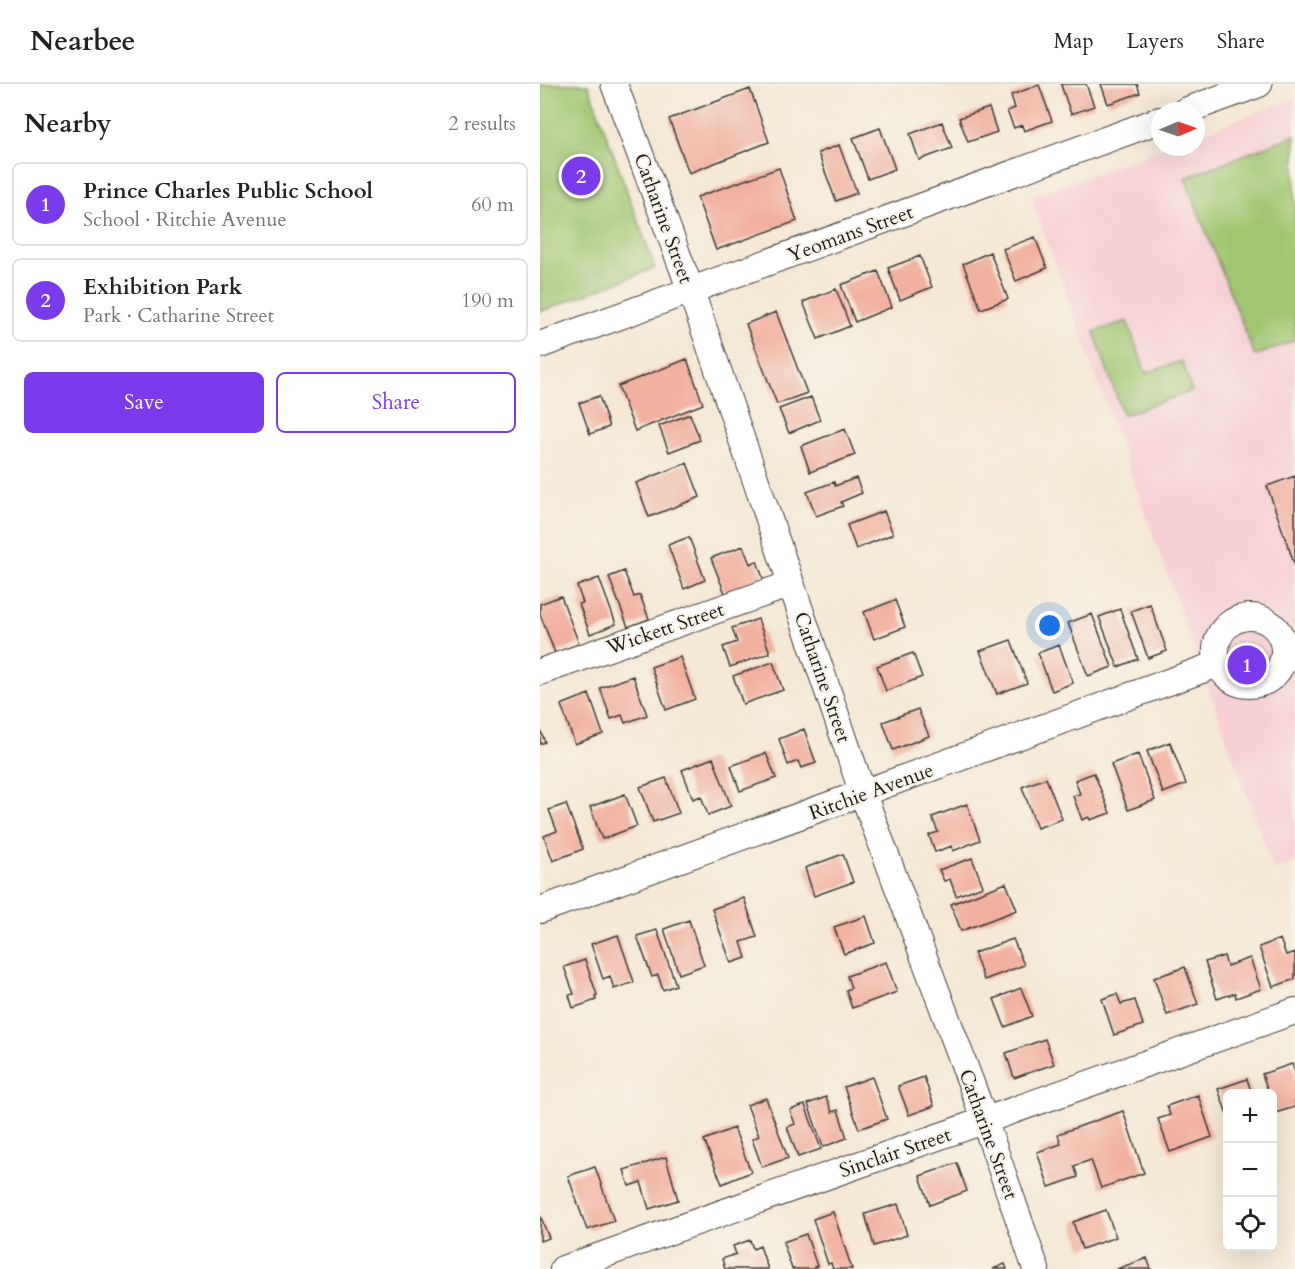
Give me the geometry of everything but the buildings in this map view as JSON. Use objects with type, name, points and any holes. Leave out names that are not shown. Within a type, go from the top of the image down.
[{"type":"street","name":"Catharine Street","points":[[614,84],[691,291],[862,794],[985,1121],[1036,1269]]},
{"type":"street","points":[[1205,104],[1259,84]]},
{"type":"street","name":"Yeomans Street","points":[[540,345],[1151,123]]},
{"type":"street","name":"Wickett Street","points":[[540,672],[790,584]]},
{"type":"street","name":"Ritchie Avenue","points":[[540,910],[1210,667]]},
{"type":"street","name":"Sinclair Street","points":[[563,1269],[1295,1011]]},
{"type":"shaded area","points":[[1295,98],[1295,863],[1274,871],[1031,197],[1151,152],[1151,156],[1205,156],[1205,132]]},
{"type":"green space","points":[[540,84],[588,84],[655,268],[540,312]]},
{"type":"green space","points":[[1295,135],[1295,340],[1255,356],[1185,178]]},
{"type":"green space","points":[[1127,321],[1146,373],[1182,361],[1192,391],[1123,415],[1094,332]]},
{"type":"place","name":"Exhibition Park","points":[[581,176]]},
{"type":"place","name":"Prince Charles Public School","points":[[1247,665]]}]
